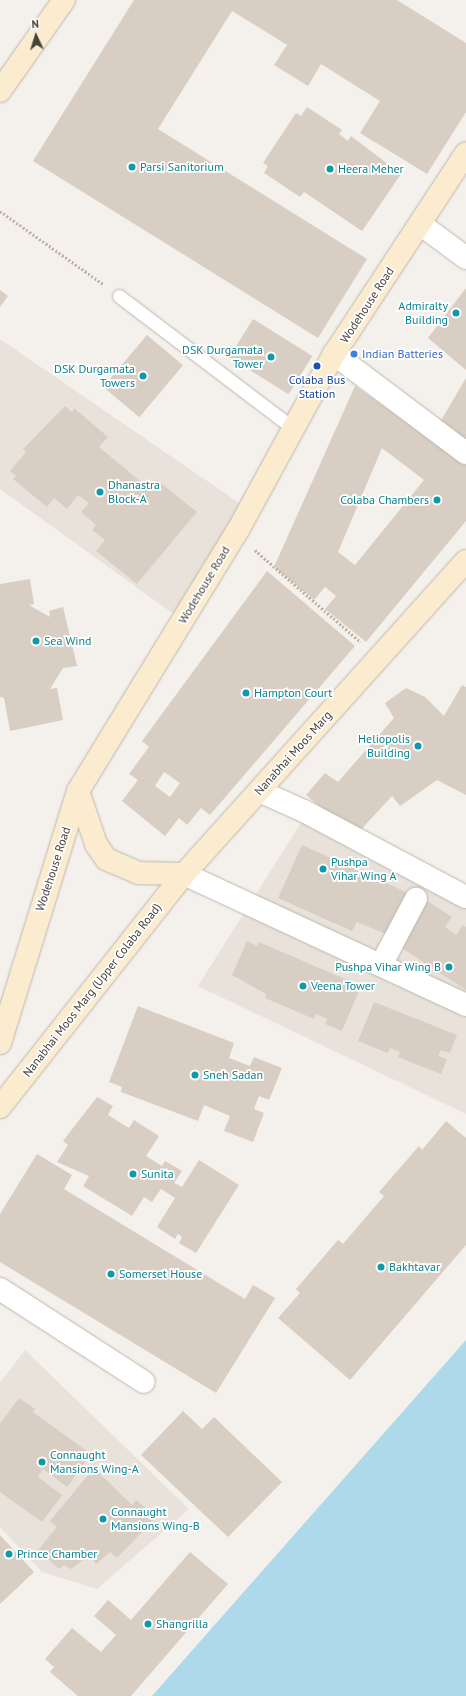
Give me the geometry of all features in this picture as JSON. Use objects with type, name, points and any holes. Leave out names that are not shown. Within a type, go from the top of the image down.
[{"type":"main road","points":[[0,91],[64,0]]},
{"type":"main road","name":"Wodehouse Road","points":[[0,1043],[78,792],[238,530],[334,354],[466,153]]},
{"type":"main road","name":"Nanabhai Moos Marg","points":[[184,874],[466,561]]},
{"type":"main road","points":[[78,792],[96,844],[106,859],[139,873],[184,874]]},
{"type":"main road","name":"Nanabhai Moos Marg (Upper Colaba Road)","points":[[0,1107],[184,874]]},
{"type":"street","points":[[420,224],[466,258]]},
{"type":"street","points":[[334,354],[466,453]]},
{"type":"street","points":[[259,791],[304,811],[466,897]]},
{"type":"street","points":[[184,874],[466,1006]]},
{"type":"street","points":[[381,965],[416,899]]},
{"type":"street","points":[[0,1289],[144,1382]]},
{"type":"lane","points":[[120,296],[293,428]]},
{"type":"path","points":[[0,211],[120,296]]},
{"type":"path","points":[[238,530],[268,564],[380,658]]},
{"type":"shaded area","points":[[0,339],[242,505],[175,615],[0,489]]},
{"type":"shaded area","points":[[304,818],[466,905],[466,1114],[198,986]]},
{"type":"shaded area","points":[[25,1350],[189,1509],[97,1589],[42,1572],[0,1527],[0,1383]]},
{"type":"water","points":[[466,1340],[466,1696],[152,1696]]},
{"type":"building","name":"Parsi Sanitorium","points":[[134,0],[397,0],[466,43],[466,112],[427,174],[360,133],[380,101],[321,64],[308,86],[274,65],[287,45],[232,11],[158,129],[367,259],[318,338],[33,161]]},
{"type":"building","name":"Heera Meher","points":[[307,107],[342,130],[339,134],[348,141],[351,136],[401,174],[362,231],[304,192],[300,197],[264,173],[268,166],[263,163],[296,113],[301,116]]},
{"type":"building","name":"Admiralty Building","points":[[466,288],[466,370],[428,338]]},
{"type":"building","points":[[0,290],[8,296],[0,307]]},
{"type":"building","name":"DSK Durgamata Tower","points":[[253,319],[312,356],[289,394],[229,357]]},
{"type":"building","name":"DSK Durgamata Towers","points":[[147,335],[183,365],[139,417],[103,387]]},
{"type":"building","points":[[466,378],[466,448],[437,427]]},
{"type":"building","name":"Colaba Chambers","points":[[355,386],[466,464],[466,521],[366,642],[325,609],[336,596],[325,587],[314,600],[274,567]],"holes":[[[382,448],[424,480],[355,565],[338,552]]]},
{"type":"building","name":"Dhanastra Block-A","points":[[65,406],[72,412],[74,408],[108,437],[99,447],[150,489],[157,480],[197,512],[137,584],[96,551],[105,540],[92,530],[96,525],[81,512],[89,503],[78,495],[67,509],[54,498],[47,507],[13,479],[16,476],[10,471],[26,452],[23,449]]},
{"type":"building","name":"Hampton Court","points":[[267,571],[355,646],[210,815],[201,808],[187,825],[179,818],[165,836],[122,801],[138,780],[129,774],[149,747],[142,741]],"holes":[[[164,772],[180,783],[170,797],[155,786]]]},
{"type":"building","name":"Sea Wind","points":[[30,579],[34,604],[29,605],[50,617],[49,611],[63,607],[77,666],[63,668],[50,689],[57,688],[63,720],[10,731],[4,698],[0,697],[0,584]]},
{"type":"building","name":"Heliopolis Building","points":[[462,685],[466,687],[466,795],[437,780],[400,806],[392,796],[355,836],[306,795],[325,773],[338,782],[394,718],[385,703],[406,688],[425,697],[444,716]]},
{"type":"building","name":"Pushpa Vihar Wing A","points":[[302,845],[408,893],[388,935],[357,922],[352,931],[278,898]]},
{"type":"building","name":"Pushpa Vihar Wing B","points":[[426,900],[452,917],[445,927],[456,935],[463,925],[466,927],[466,990],[397,945]]},
{"type":"building","name":"Veena Tower","points":[[247,941],[257,946],[259,942],[361,986],[342,1031],[325,1024],[327,1019],[316,1014],[314,1019],[265,998],[266,994],[232,975]]},
{"type":"building","points":[[374,1002],[457,1035],[450,1053],[441,1050],[438,1056],[447,1059],[441,1074],[398,1057],[400,1052],[390,1048],[388,1053],[358,1041]]},
{"type":"building","name":"Sneh Sadan","points":[[138,1006],[234,1043],[229,1058],[250,1066],[254,1057],[282,1068],[269,1100],[259,1096],[254,1109],[264,1113],[253,1142],[224,1131],[230,1116],[204,1105],[198,1121],[121,1092],[122,1087],[109,1082]]},
{"type":"building","name":"Sunita","points":[[97,1097],[113,1106],[108,1115],[129,1128],[134,1120],[159,1136],[146,1156],[162,1166],[165,1161],[182,1171],[174,1183],[182,1187],[199,1160],[239,1185],[196,1253],[179,1243],[182,1237],[178,1234],[175,1239],[157,1227],[175,1198],[161,1189],[152,1202],[144,1197],[132,1216],[83,1186],[89,1176],[57,1162],[68,1145],[63,1141]]},
{"type":"building","name":"Bakhtavar","points":[[446,1121],[466,1138],[466,1245],[350,1380],[278,1318],[300,1293],[296,1289],[338,1240],[343,1244],[384,1196],[379,1192],[419,1146],[422,1150]]},
{"type":"building","name":"Somerset House","points":[[37,1154],[72,1175],[64,1189],[245,1299],[253,1285],[275,1298],[216,1393],[0,1262],[0,1214]]},
{"type":"building","name":"Connaught Mansions Wing-A","points":[[19,1398],[35,1409],[33,1412],[91,1454],[67,1487],[43,1469],[38,1477],[62,1495],[42,1522],[0,1492],[0,1424]]},
{"type":"building","points":[[183,1411],[202,1429],[214,1417],[282,1482],[228,1537],[141,1455]]},
{"type":"building","name":"Connaught Mansions Wing-B","points":[[94,1468],[132,1505],[136,1500],[156,1517],[117,1558],[110,1552],[96,1564],[90,1555],[71,1569],[64,1565],[59,1569],[38,1550],[57,1527],[50,1521]]},
{"type":"building","name":"Prince Chamber","points":[[0,1535],[34,1572],[0,1604]]},
{"type":"building","name":"Shangrilla","points":[[190,1552],[228,1584],[131,1696],[78,1696],[50,1672],[54,1667],[45,1659],[72,1628],[101,1652],[116,1635],[94,1616],[108,1600],[131,1620]]},
{"type":"place","name":"Parsi Sanitorium","points":[[132,167]]},
{"type":"place","name":"Heera Meher","points":[[330,169]]},
{"type":"place","name":"Admiralty Building","points":[[456,313]]},
{"type":"place","name":"Indian Batteries","points":[[354,354]]},
{"type":"place","name":"DSK Durgamata Tower","points":[[271,357]]},
{"type":"place","name":"Colaba Bus Station","points":[[317,366]]},
{"type":"place","name":"DSK Durgamata Towers","points":[[143,376]]},
{"type":"place","name":"Dhanastra Block-A","points":[[100,492]]},
{"type":"place","name":"Colaba Chambers","points":[[437,500]]},
{"type":"place","name":"Sea Wind","points":[[36,641]]},
{"type":"place","name":"Hampton Court","points":[[246,693]]},
{"type":"place","name":"Heliopolis Building","points":[[418,746]]},
{"type":"place","name":"Pushpa Vihar Wing A","points":[[323,869]]},
{"type":"place","name":"Pushpa Vihar Wing B","points":[[449,967]]},
{"type":"place","name":"Veena Tower","points":[[303,986]]},
{"type":"place","name":"Sneh Sadan","points":[[195,1075]]},
{"type":"place","name":"Sunita","points":[[133,1174]]},
{"type":"place","name":"Bakhtavar","points":[[381,1267]]},
{"type":"place","name":"Somerset House","points":[[111,1274]]},
{"type":"place","name":"Connaught Mansions Wing-A","points":[[42,1462]]},
{"type":"place","name":"Connaught Mansions Wing-B","points":[[103,1519]]},
{"type":"place","name":"Prince Chamber","points":[[9,1554]]},
{"type":"place","name":"Shangrilla","points":[[148,1624]]}]
